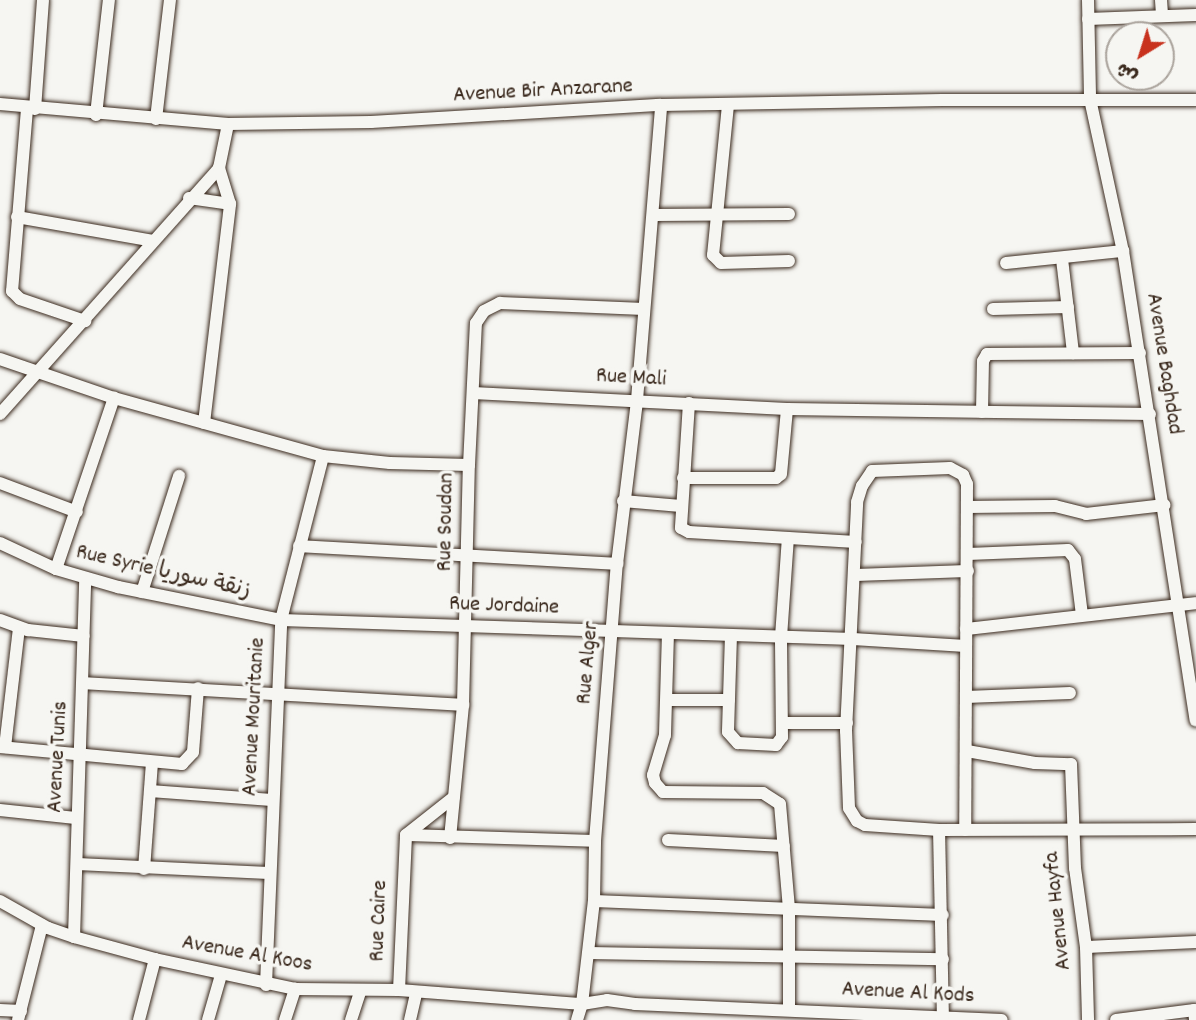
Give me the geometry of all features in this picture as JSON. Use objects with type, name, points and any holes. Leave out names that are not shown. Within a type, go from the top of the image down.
[{"type":"street","points":[[43,0],[12,291],[20,299],[85,321]]},
{"type":"street","points":[[96,115],[109,0]]},
{"type":"street","points":[[156,119],[170,0]]},
{"type":"street","name":"Avenue Baghdad","points":[[1088,0],[1090,99],[1123,251],[1196,720]]},
{"type":"street","points":[[1161,0],[1162,16]]},
{"type":"street","points":[[1088,19],[1196,15]]},
{"type":"street","name":"Avenue Bir Anzarane","points":[[0,104],[96,115],[228,124],[371,122],[661,105],[1196,100]]},
{"type":"street","name":"Rue Alger","points":[[577,1020],[582,1004],[594,901],[595,841],[617,564],[637,400],[661,105]]},
{"type":"street","points":[[728,105],[713,255],[715,260],[789,261]]},
{"type":"street","points":[[204,423],[230,204],[219,168],[228,124]]},
{"type":"street","points":[[0,414],[5,400],[40,372],[189,198],[219,168]]},
{"type":"street","points":[[189,198],[230,204]]},
{"type":"street","points":[[654,215],[789,214]]},
{"type":"street","points":[[18,217],[153,241]]},
{"type":"street","points":[[1006,263],[1123,251]]},
{"type":"street","points":[[1062,259],[1073,353]]},
{"type":"street","name":"Rue Soudan","points":[[450,838],[463,705],[469,465],[476,323],[484,311],[500,303],[644,309]]},
{"type":"street","points":[[993,309],[1068,307]]},
{"type":"street","points":[[982,412],[985,356],[1140,353]]},
{"type":"street","points":[[0,359],[114,398],[323,456],[390,463],[469,465]]},
{"type":"street","name":"Rue Mali","points":[[473,393],[788,409],[1150,414]]},
{"type":"street","points":[[56,569],[114,398]]},
{"type":"street","points":[[689,403],[681,528],[689,532],[856,542]]},
{"type":"street","points":[[683,478],[776,478],[781,474],[788,409]]},
{"type":"street","name":"Avenue Mouritanie","points":[[266,985],[268,873],[281,620],[323,456]]},
{"type":"street","points":[[965,830],[967,484],[958,471],[944,467],[872,471],[859,496],[847,723],[849,808],[857,821],[865,825],[940,830],[965,830],[1072,827],[1196,829]]},
{"type":"street","points":[[142,593],[180,476]]},
{"type":"street","points":[[0,483],[77,512]]},
{"type":"street","points":[[623,501],[681,506]]},
{"type":"street","points":[[967,508],[1055,506],[1086,514],[1164,505]]},
{"type":"street","points":[[731,635],[729,732],[738,743],[776,745],[782,737],[781,636],[788,538]]},
{"type":"street","name":"Rue Syrie زنقة سوريا","points":[[0,543],[56,569],[85,578],[142,593],[281,620]]},
{"type":"street","points":[[299,545],[617,564]]},
{"type":"street","points":[[968,554],[1069,550],[1076,559],[1082,615]]},
{"type":"street","points":[[855,575],[968,571]]},
{"type":"street","name":"Avenue Tunis","points":[[74,937],[85,578]]},
{"type":"street","points":[[966,629],[1196,603]]},
{"type":"street","points":[[0,620],[19,628],[84,636]]},
{"type":"street","name":"Rue Jordaine","points":[[281,620],[781,636],[966,646]]},
{"type":"street","points":[[19,628],[2,747],[182,764],[191,757],[198,688]]},
{"type":"street","points":[[668,633],[663,743],[653,775],[658,788],[663,792],[770,795],[779,804],[789,909],[789,1009]]},
{"type":"street","points":[[83,683],[277,692],[463,705]]},
{"type":"street","points":[[966,697],[1070,693]]},
{"type":"street","points":[[667,700],[729,700]]},
{"type":"street","points":[[782,723],[847,723]]},
{"type":"street","name":"Avenue Hayfa","points":[[967,751],[1035,763],[1071,764],[1072,827],[1086,947],[1088,1020]]},
{"type":"street","points":[[144,869],[152,762]]},
{"type":"street","points":[[150,791],[272,800]]},
{"type":"street","points":[[406,835],[454,797]]},
{"type":"street","points":[[0,810],[76,818]]},
{"type":"street","points":[[940,830],[943,1019]]},
{"type":"street","points":[[406,835],[595,841]]},
{"type":"street","name":"Rue Caire","points":[[399,990],[403,853],[406,835]]},
{"type":"street","points":[[668,840],[784,846]]},
{"type":"street","points":[[78,864],[268,873]]},
{"type":"street","name":"Avenue Al Koos","points":[[0,901],[42,925],[74,937],[221,975],[295,989],[360,992],[399,990],[582,1004],[607,1000],[635,1004],[789,1009]]},
{"type":"street","points":[[594,901],[943,915]]},
{"type":"street","points":[[0,1010],[20,1016],[42,925]]},
{"type":"street","points":[[1086,947],[1196,942]]},
{"type":"street","points":[[589,953],[943,959]]},
{"type":"street","points":[[139,1020],[155,959]]},
{"type":"street","points":[[208,1020],[221,975]]},
{"type":"street","points":[[285,1020],[295,989]]},
{"type":"street","points":[[352,1020],[360,992]]},
{"type":"street","points":[[410,1020],[416,993]]},
{"type":"street","name":"Avenue Al Kods","points":[[789,1009],[811,1015],[1002,1020]]},
{"type":"street","points":[[1116,1020],[1194,1010],[1195,1020]]}]
